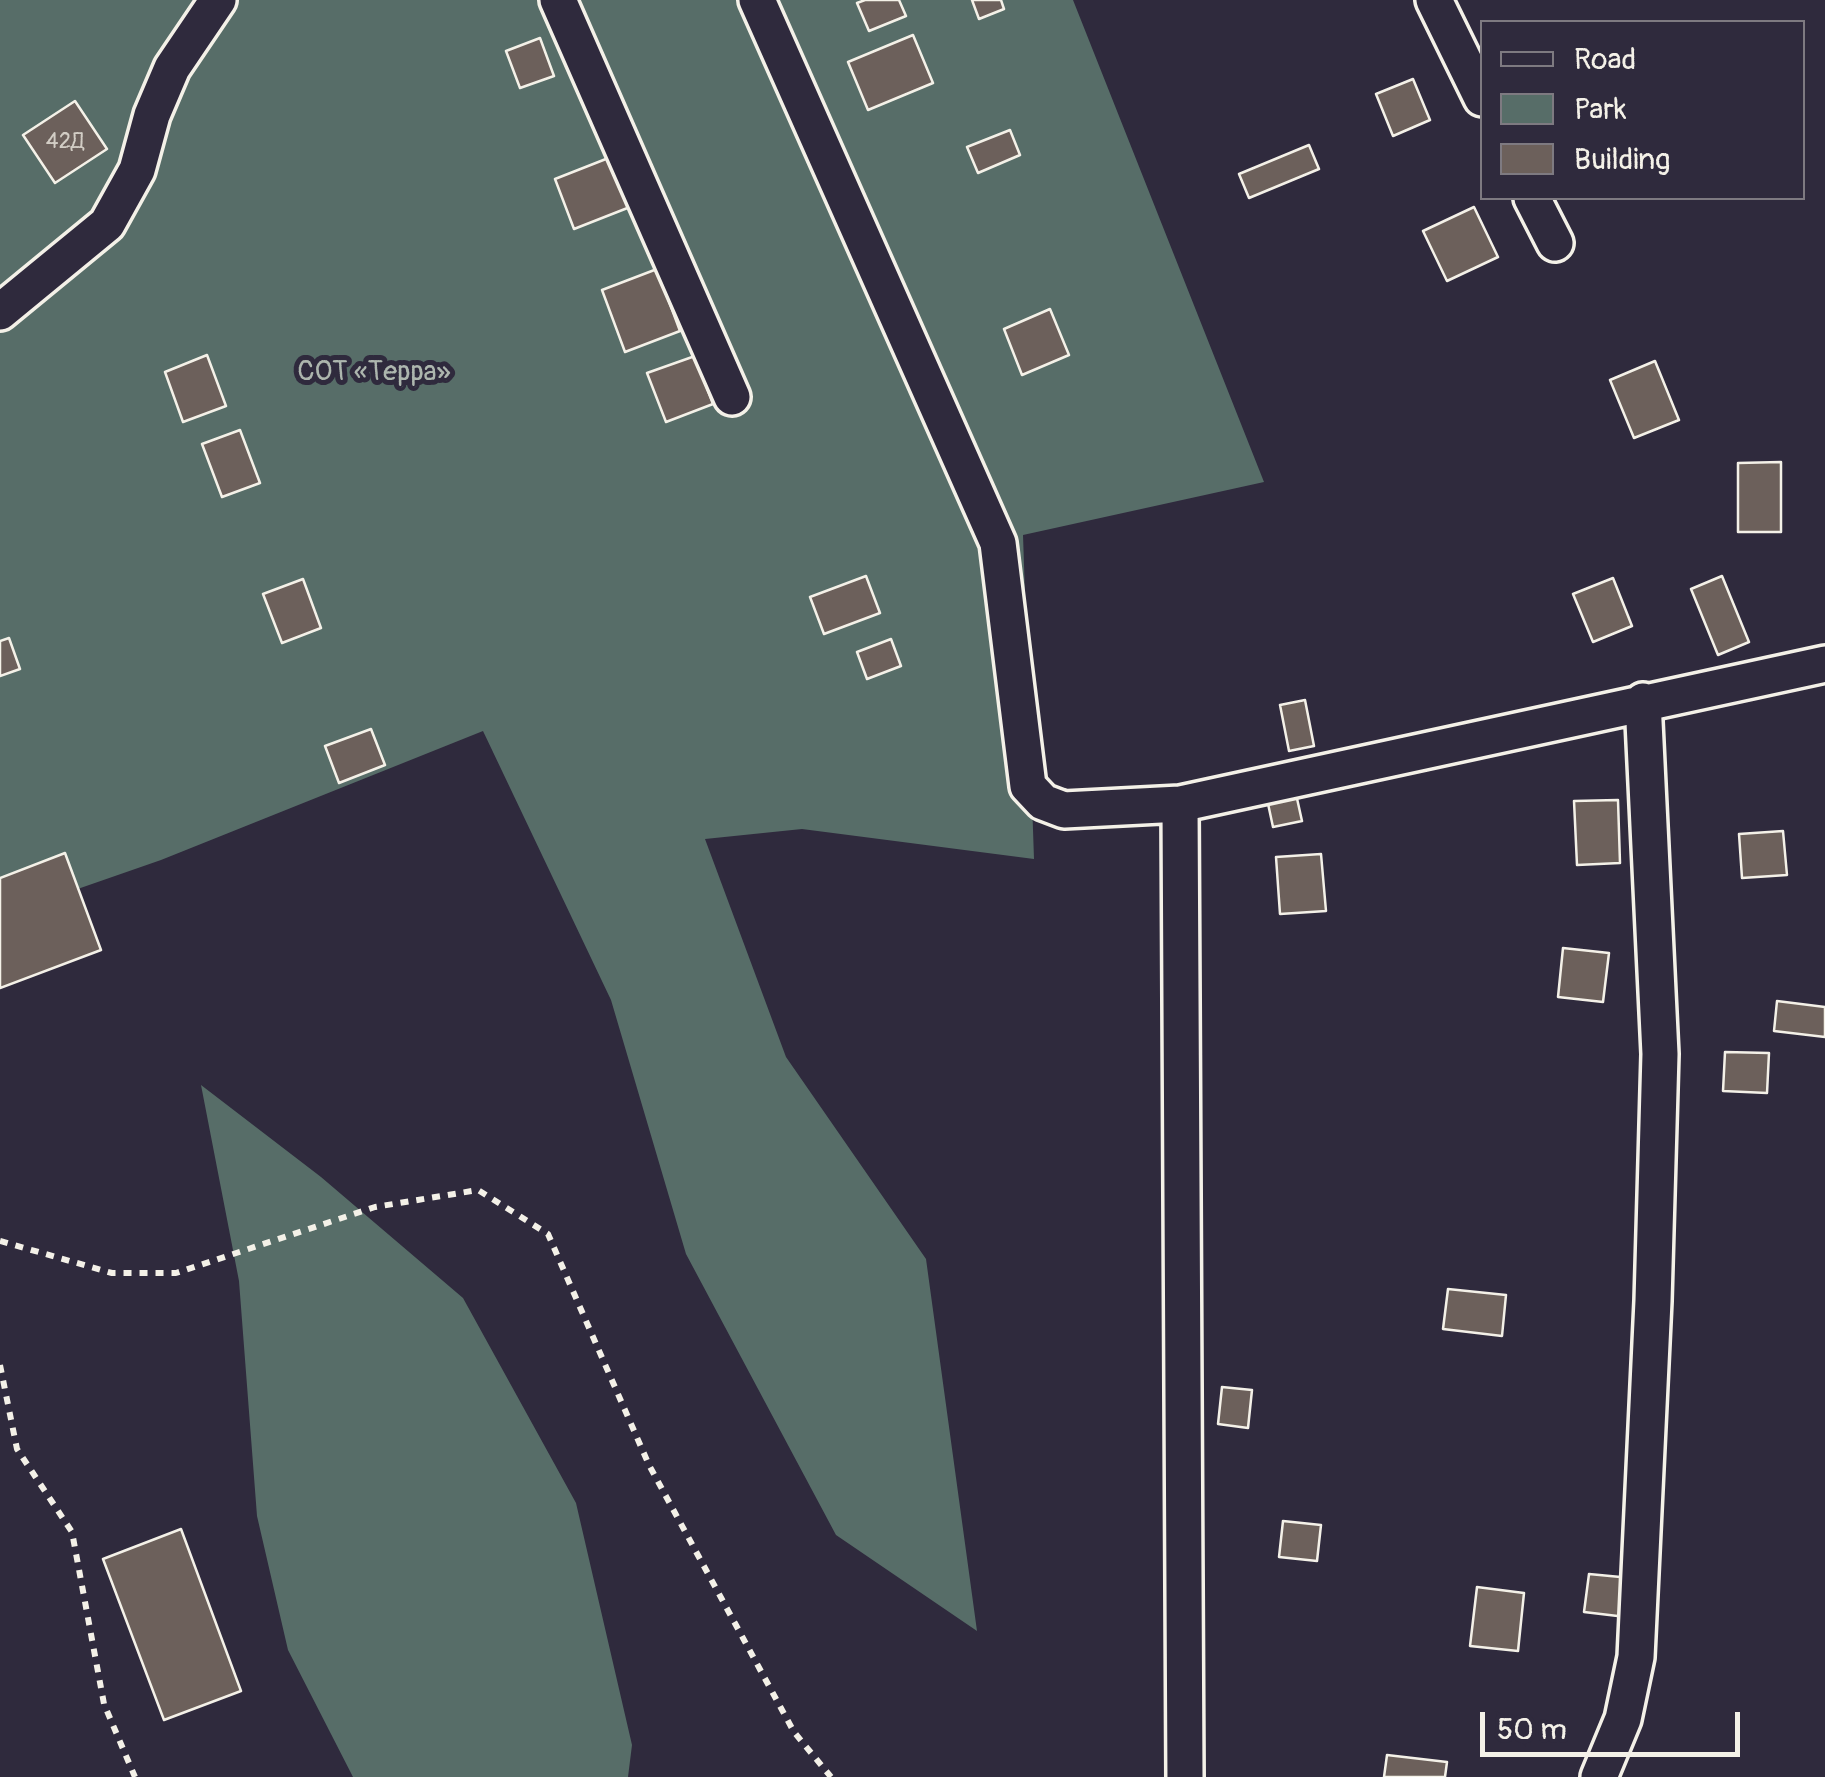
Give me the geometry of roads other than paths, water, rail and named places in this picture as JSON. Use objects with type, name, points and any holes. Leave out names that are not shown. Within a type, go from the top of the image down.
[{"type":"street","points":[[0,312],[108,224],[137,170],[152,115],[172,68],[218,0]]},
{"type":"street","points":[[558,0],[732,397]]},
{"type":"street","points":[[758,0],[998,543],[1028,786],[1043,802],[1064,810],[1180,804],[1825,664]]},
{"type":"street","points":[[1434,0],[1480,94]]},
{"type":"street","points":[[1533,200],[1555,244]]},
{"type":"street","points":[[1599,1777],[1623,1719],[1636,1657],[1653,1301],[1660,1054],[1643,701]]},
{"type":"street","points":[[1180,804],[1185,1777]]},
{"type":"park label","name":"СОТ «Терра»","points":[[374,373]]}]
